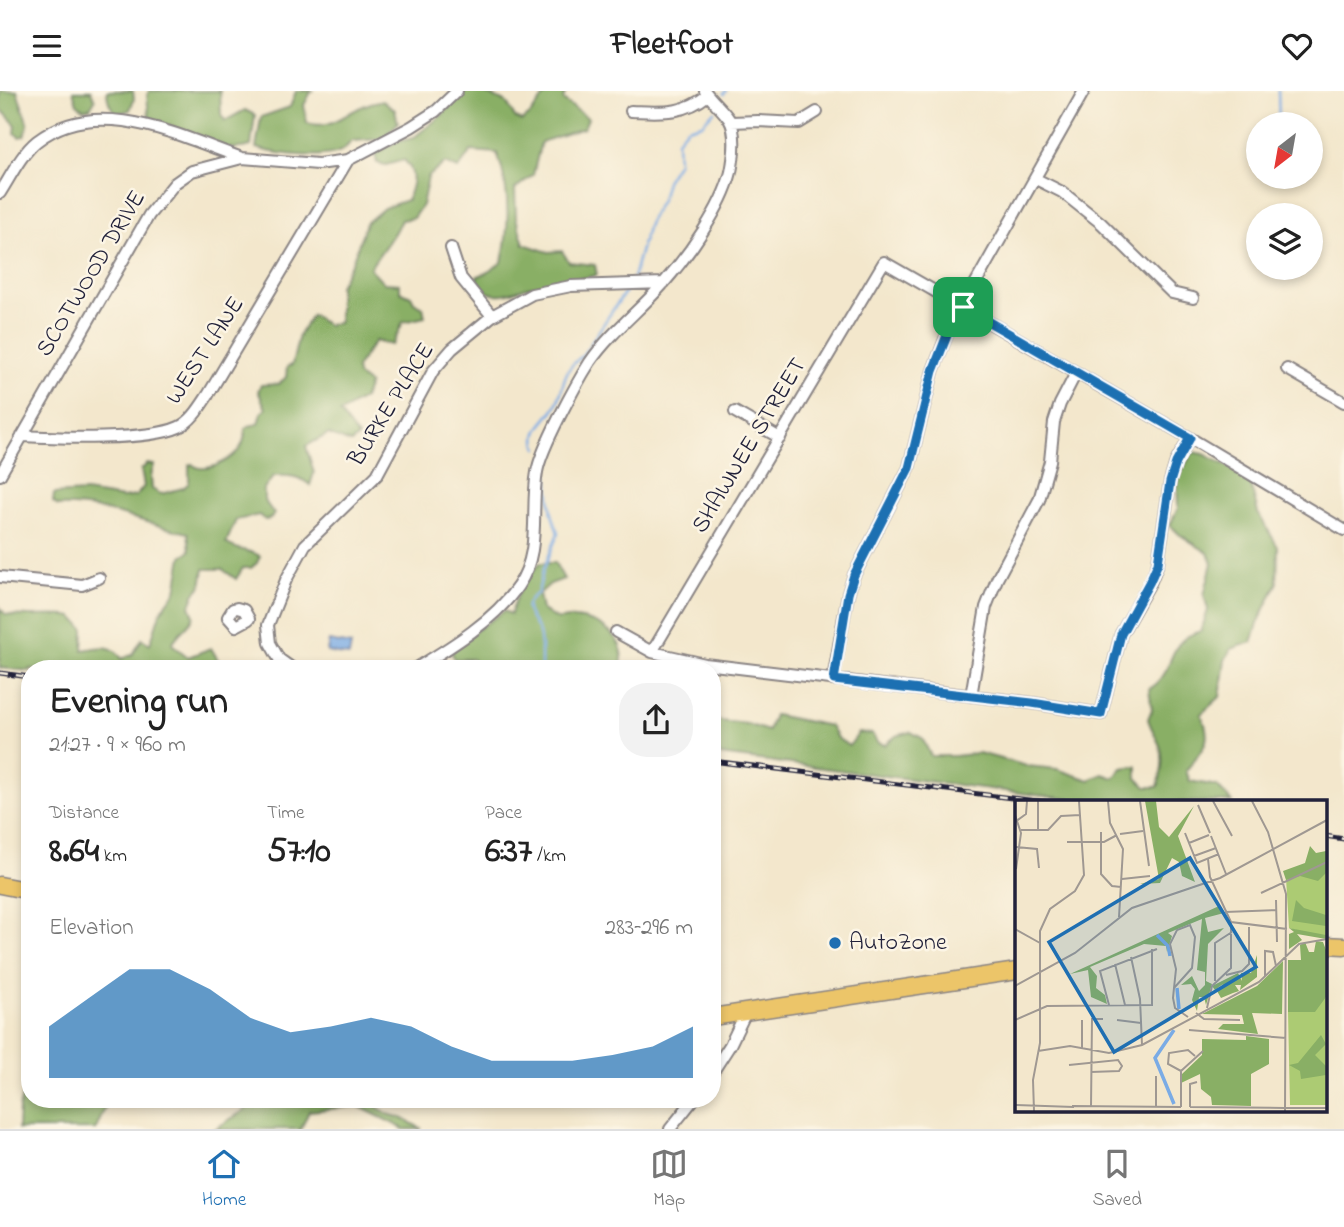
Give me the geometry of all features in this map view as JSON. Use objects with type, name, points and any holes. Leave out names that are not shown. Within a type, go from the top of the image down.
[{"type":"main road","points":[[0,885],[21,889]]},
{"type":"main road","points":[[1326,945],[1344,946]]},
{"type":"main road","points":[[721,1016],[1015,971]]},
{"type":"street","name":"SCOTWOOD DRIVE","points":[[0,475],[160,198],[175,183],[192,171],[242,158],[318,165],[348,160],[411,127],[436,111],[457,91]]},
{"type":"street","points":[[834,680],[848,594],[854,575],[909,468],[933,371],[948,333],[1084,91]]},
{"type":"street","points":[[430,660],[499,607],[519,585],[531,558],[537,469],[590,362],[664,283],[725,191],[731,170],[734,142],[731,122],[706,93],[686,109],[667,112],[631,111]]},
{"type":"street","points":[[731,122],[799,123],[817,112]]},
{"type":"street","points":[[0,193],[17,165],[36,142],[60,126],[89,118],[117,119],[174,134],[242,158]]},
{"type":"street","name":"WEST LANE","points":[[22,436],[122,436],[162,433],[181,426],[197,412],[208,395],[348,160]]},
{"type":"street","points":[[1036,179],[1062,192],[1101,223],[1172,293],[1193,298]]},
{"type":"street","points":[[451,248],[461,278],[492,316]]},
{"type":"street","name":"SHAWNEE STREET","points":[[652,652],[884,262],[963,307]]},
{"type":"street","name":"BURKE PLACE","points":[[268,625],[286,580],[305,545],[376,475],[433,371],[452,349],[492,316],[532,294],[552,289],[664,283]]},
{"type":"street","points":[[963,307],[1344,530]]},
{"type":"street","points":[[1287,369],[1344,402]]},
{"type":"street","points":[[971,696],[986,607],[997,579],[1039,500],[1050,461],[1054,422],[1076,373]]},
{"type":"street","points":[[735,412],[779,438]]},
{"type":"street","points":[[721,666],[1101,714],[1121,634],[1158,563],[1170,482],[1176,463],[1190,438]]},
{"type":"street","points":[[0,577],[82,585],[99,578]]},
{"type":"street","points":[[249,619],[268,625],[273,652],[280,660]]},
{"type":"street","points":[[616,632],[652,652],[687,660]]},
{"type":"street","points":[[721,1059],[745,1014]]},
{"type":"street","points":[[670,1129],[687,1108]]},
{"type":"green space","points":[[0,91],[17,91],[28,125],[24,136],[19,137],[15,133],[16,125],[0,108]]},
{"type":"green space","points":[[73,91],[91,91],[95,100],[90,108],[83,109],[77,104]]},
{"type":"green space","points":[[107,91],[133,91],[134,99],[130,110],[117,114],[109,104]]},
{"type":"green space","points":[[149,91],[220,91],[221,114],[225,121],[245,110],[255,115],[251,146],[225,148],[212,145],[149,117]]},
{"type":"green space","points":[[296,91],[314,91],[304,105],[307,123],[329,123],[383,100],[395,110],[398,123],[382,139],[352,141],[344,149],[326,155],[288,154],[256,148],[261,117],[290,107]]},
{"type":"green space","points":[[464,91],[487,91],[487,94],[507,103],[515,118],[522,121],[530,115],[548,91],[566,91],[563,100],[588,118],[584,128],[541,142],[533,175],[515,189],[516,218],[524,244],[548,252],[562,251],[569,262],[595,265],[597,275],[533,286],[506,294],[488,292],[476,277],[502,262],[506,234],[506,193],[497,153],[471,151],[458,169],[445,163],[428,177],[422,205],[413,218],[401,220],[370,268],[384,283],[400,284],[400,291],[411,296],[414,302],[423,307],[425,317],[403,322],[392,345],[375,341],[356,368],[357,375],[369,384],[364,398],[340,413],[358,437],[351,443],[328,434],[306,446],[314,473],[310,485],[294,477],[274,476],[264,488],[264,500],[274,514],[270,519],[265,520],[259,515],[236,520],[226,543],[260,556],[257,563],[251,568],[243,568],[236,579],[222,569],[204,569],[201,586],[194,594],[190,606],[194,616],[172,644],[188,657],[211,648],[218,660],[21,660],[21,670],[0,668],[0,607],[5,614],[73,617],[84,629],[83,650],[110,648],[122,659],[133,654],[142,639],[150,644],[160,613],[176,591],[182,556],[190,551],[188,533],[108,511],[58,506],[53,502],[54,494],[85,492],[123,498],[136,496],[144,486],[141,470],[147,464],[154,465],[152,489],[161,494],[183,488],[189,483],[189,465],[209,468],[222,463],[238,451],[244,441],[245,429],[258,424],[261,413],[266,409],[258,391],[261,385],[279,384],[286,377],[287,367],[292,365],[299,335],[312,315],[327,325],[339,323],[339,286],[353,260],[366,223],[384,208],[407,200],[413,179],[411,169],[404,160],[386,165],[377,163],[375,154],[396,142],[413,138],[442,115]]},
{"type":"green space","points":[[1193,452],[1204,454],[1245,475],[1251,486],[1258,513],[1278,547],[1277,584],[1252,642],[1231,649],[1225,660],[1220,697],[1201,714],[1207,732],[1204,745],[1186,771],[1190,781],[1217,786],[1230,800],[1076,800],[721,755],[721,721],[747,724],[768,731],[774,715],[830,726],[837,738],[849,746],[859,733],[872,734],[877,742],[885,745],[896,736],[911,732],[922,738],[931,756],[979,753],[1027,766],[1057,769],[1089,780],[1103,774],[1114,778],[1122,768],[1137,766],[1137,778],[1146,787],[1158,787],[1162,756],[1148,719],[1152,709],[1149,689],[1164,675],[1180,642],[1201,631],[1208,610],[1204,595],[1212,563],[1208,553],[1170,525],[1178,508],[1177,478]]},
{"type":"green space","points":[[540,563],[555,563],[564,579],[550,584],[539,594],[542,610],[557,619],[584,620],[603,627],[617,640],[622,660],[454,659],[454,646],[504,611],[511,614],[530,574]]},
{"type":"green space","points":[[21,1100],[21,1108],[105,1108],[96,1129],[18,1129]]},
{"type":"green space","points":[[248,1108],[338,1108],[309,1111],[301,1129],[215,1129]]},
{"type":"green space","points":[[362,1108],[379,1108],[422,1129],[404,1129]]},
{"type":"water","points":[[329,641],[351,645],[349,656],[327,652]]},
{"type":"waterway","points":[[1278,91],[1279,112]]},
{"type":"waterway","points":[[633,278],[648,224],[661,200],[666,181],[678,162],[677,140],[687,128],[702,124],[714,111]]},
{"type":"waterway","points":[[538,448],[536,435],[553,411],[570,368],[582,356],[625,292]]},
{"type":"waterway","points":[[541,660],[539,633],[527,608],[531,598],[538,593],[543,571],[558,533],[552,514],[546,464]]},
{"type":"railway","points":[[0,673],[21,676]]},
{"type":"railway","points":[[721,762],[1029,800]]},
{"type":"railway","points":[[1326,836],[1344,839]]},
{"type":"place","name":"AutoZone","points":[[835,943]]},
{"type":"route","points":[[963,307],[1190,438],[1176,463],[1170,482],[1158,563],[1121,634],[1101,714],[1032,703],[834,680],[848,594],[854,575],[902,487],[920,429],[933,371],[948,333],[963,307]]}]
